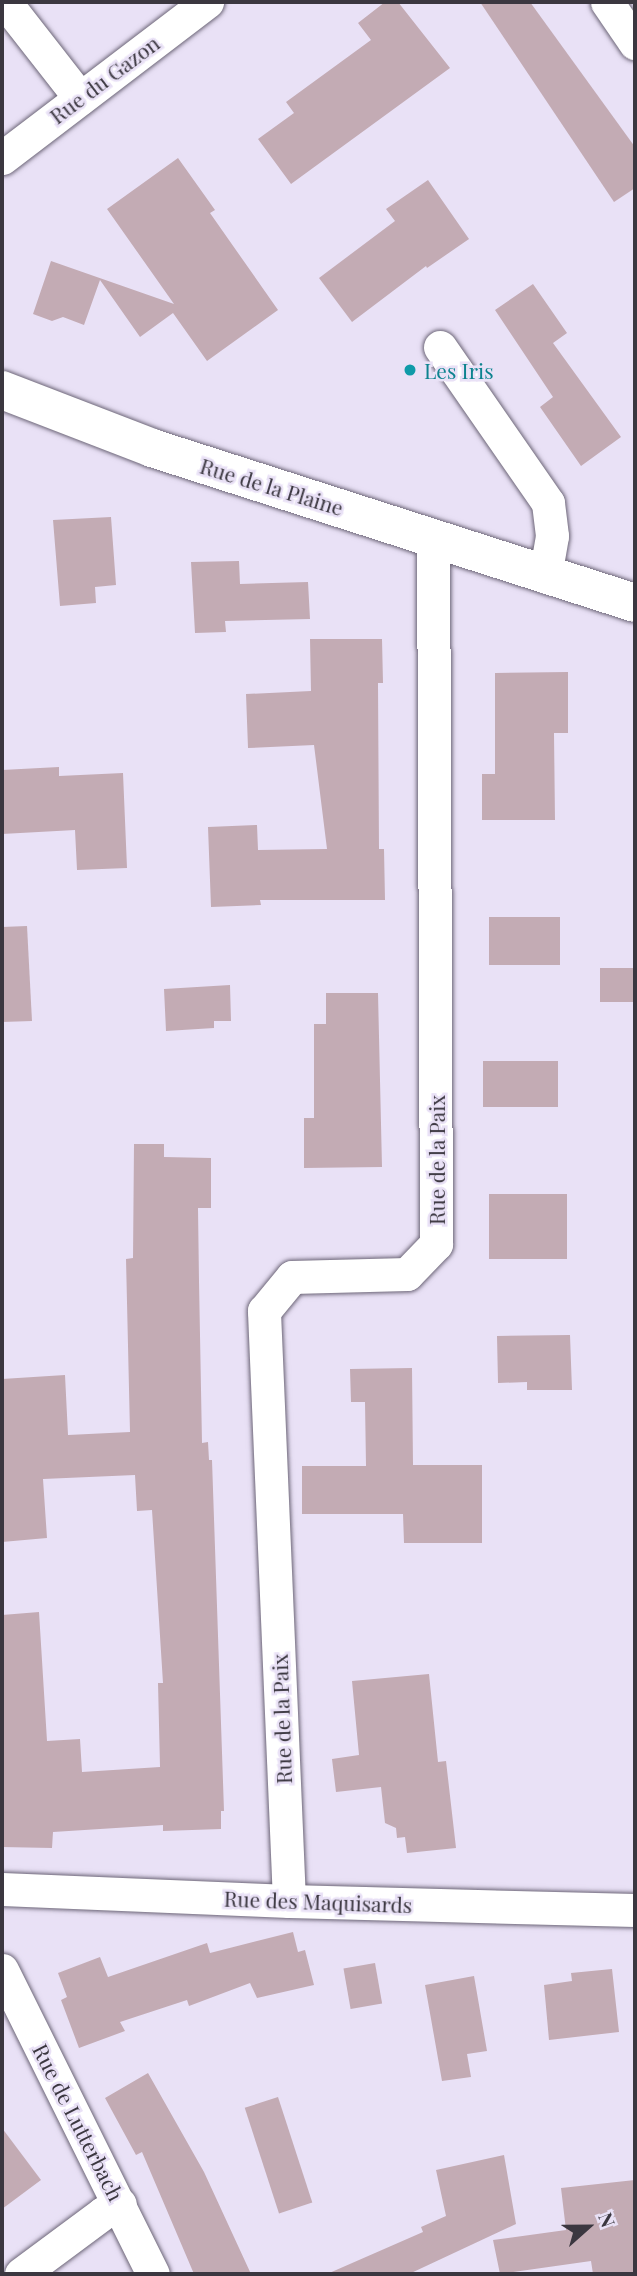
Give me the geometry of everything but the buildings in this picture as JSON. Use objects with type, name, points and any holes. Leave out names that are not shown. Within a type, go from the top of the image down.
[{"type":"street","points":[[5,2],[80,98]]},
{"type":"street","name":"Rue du Gazon","points":[[2,158],[207,2]]},
{"type":"street","points":[[607,2],[635,43]]},
{"type":"street","points":[[440,347],[548,502],[552,536],[545,576]]},
{"type":"street","name":"Rue de la Plaine","points":[[2,390],[152,448],[635,603]]},
{"type":"street","name":"Rue de la Paix","points":[[289,1901],[264,1311],[292,1277],[407,1274],[436,1244],[433,537]]},
{"type":"street","name":"Rue des Maquisards","points":[[2,1889],[289,1901],[635,1910]]},
{"type":"street","name":"Rue de Lutterbach","points":[[2,1970],[153,2274]]},
{"type":"street","points":[[21,2274],[103,2213],[120,2204]]},
{"type":"place","name":"Les Iris","points":[[410,370]]}]
